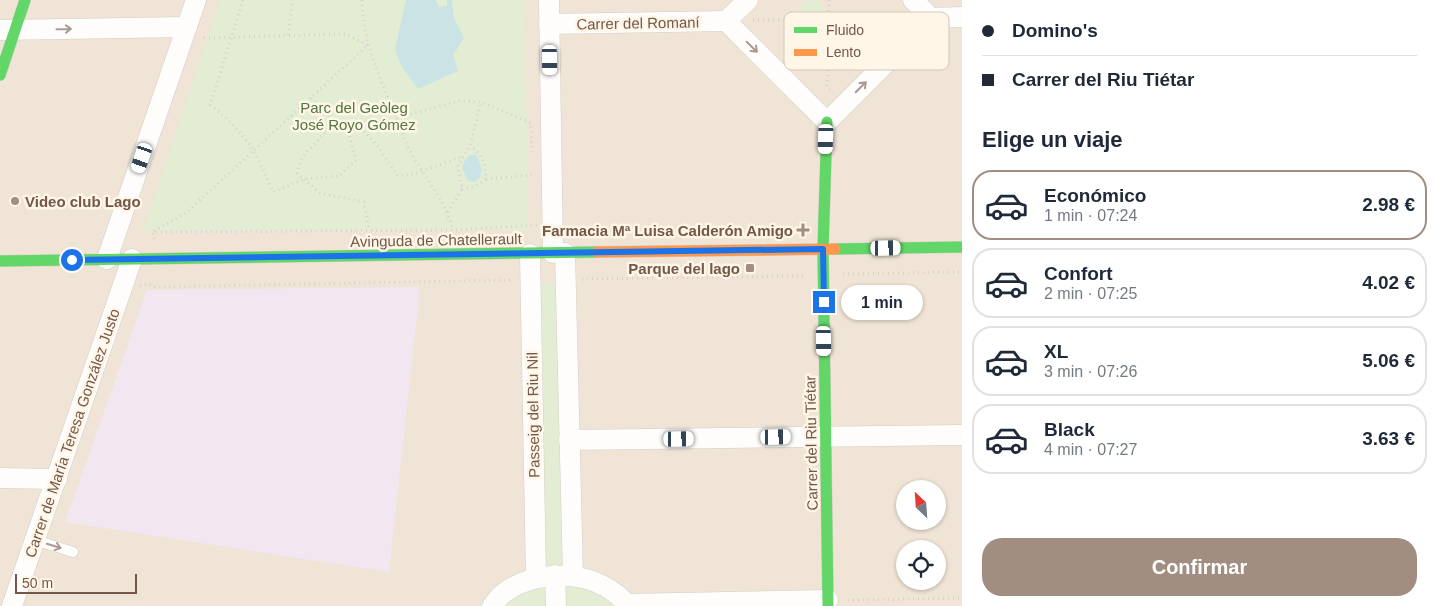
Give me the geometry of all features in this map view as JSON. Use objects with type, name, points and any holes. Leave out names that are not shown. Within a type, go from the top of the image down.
[{"type":"street","points":[[0,75],[8,30],[25,0]]},
{"type":"street","points":[[108,259],[196,0]]},
{"type":"street","name":"Passeig del Riu Nil","points":[[549,0],[569,440],[554,576]]},
{"type":"street","points":[[748,0],[726,21],[827,122],[878,70]]},
{"type":"street","points":[[913,0],[925,12]]},
{"type":"street","points":[[949,17],[962,17]]},
{"type":"street","name":"Carrer del Romaní","points":[[549,24],[726,21]]},
{"type":"street","points":[[8,30],[187,27]]},
{"type":"street","name":"Carrer del Riu Tiétar","points":[[827,122],[823,249],[828,603]]},
{"type":"street","name":"Avinguda de Chatellerault","points":[[0,261],[962,247]]},
{"type":"street","name":"Passeig del Riu Nil","points":[[530,254],[556,606]]},
{"type":"street","name":"Carrer de María Teresa González Justo","points":[[12,606],[132,259]]},
{"type":"street","points":[[569,440],[962,435]]},
{"type":"street","points":[[0,478],[57,479]]},
{"type":"street","points":[[492,606],[505,592],[554,576],[602,585],[627,605],[828,603]]},
{"type":"lane","points":[[35,540],[73,552]]},
{"type":"path","points":[[243,0],[210,105],[236,126],[254,150],[273,192],[304,180],[339,176],[356,160],[346,122]]},
{"type":"path","points":[[288,35],[293,0]]},
{"type":"path","points":[[362,0],[362,14],[368,45],[396,118],[412,155],[448,212],[453,230]]},
{"type":"path","points":[[747,20],[784,20]]},
{"type":"path","points":[[204,38],[346,34],[368,45]]},
{"type":"path","points":[[153,232],[186,213],[368,45]]},
{"type":"path","points":[[828,70],[827,87],[844,104]]},
{"type":"path","points":[[311,98],[333,120],[356,124],[377,144],[397,175],[411,175],[461,158]]},
{"type":"path","points":[[396,118],[459,100],[481,102],[531,123],[532,158]]},
{"type":"path","points":[[448,212],[462,189],[458,165],[470,146],[481,102]]},
{"type":"path","points":[[333,120],[326,132],[302,157],[297,173],[320,193],[364,202],[369,230]]},
{"type":"path","points":[[470,146],[480,154],[485,162],[486,179]]},
{"type":"path","points":[[532,166],[533,183]]},
{"type":"path","points":[[462,189],[476,186],[486,179],[532,175]]},
{"type":"path","points":[[530,254],[534,217]]},
{"type":"path","points":[[828,603],[962,598]]},
{"type":"shaded area","points":[[0,0],[962,0],[962,606],[0,606]]},
{"type":"shaded area","points":[[420,287],[389,572],[65,522],[147,290]]},
{"type":"green space","name":"Parc del Geòleg José Royo Gómez","points":[[220,0],[525,0],[528,230],[143,231]]},
{"type":"green space","points":[[809,0],[817,0],[827,9],[824,12],[796,12]]},
{"type":"green space","points":[[524,283],[572,283],[581,567],[624,594],[813,590],[813,606],[480,606],[483,600],[529,573]]},
{"type":"water","points":[[406,0],[436,0],[439,7],[447,6],[447,0],[452,0],[454,18],[464,38],[453,55],[458,71],[418,89],[401,65],[395,49]]},
{"type":"water","points":[[470,155],[477,156],[482,169],[480,177],[475,182],[468,181],[462,168],[465,160]]},
{"type":"traffic: fast","points":[[0,75],[25,0]]},
{"type":"traffic: fast","points":[[827,122],[823,249],[828,606]]},
{"type":"traffic: fast","points":[[835,249],[962,247]]},
{"type":"traffic: fast","points":[[0,261],[597,252]]},
{"type":"traffic: slow","points":[[597,252],[835,249]]},
{"type":"place","name":"Video club Lago","points":[[15,201]]},
{"type":"place","name":"Farmacia Mª Luisa Calderón Amigo","points":[[803,230]]},
{"type":"place","name":"Parque del lago","points":[[750,268]]},
{"type":"route","points":[[72,260],[823,249],[824,302]]}]
